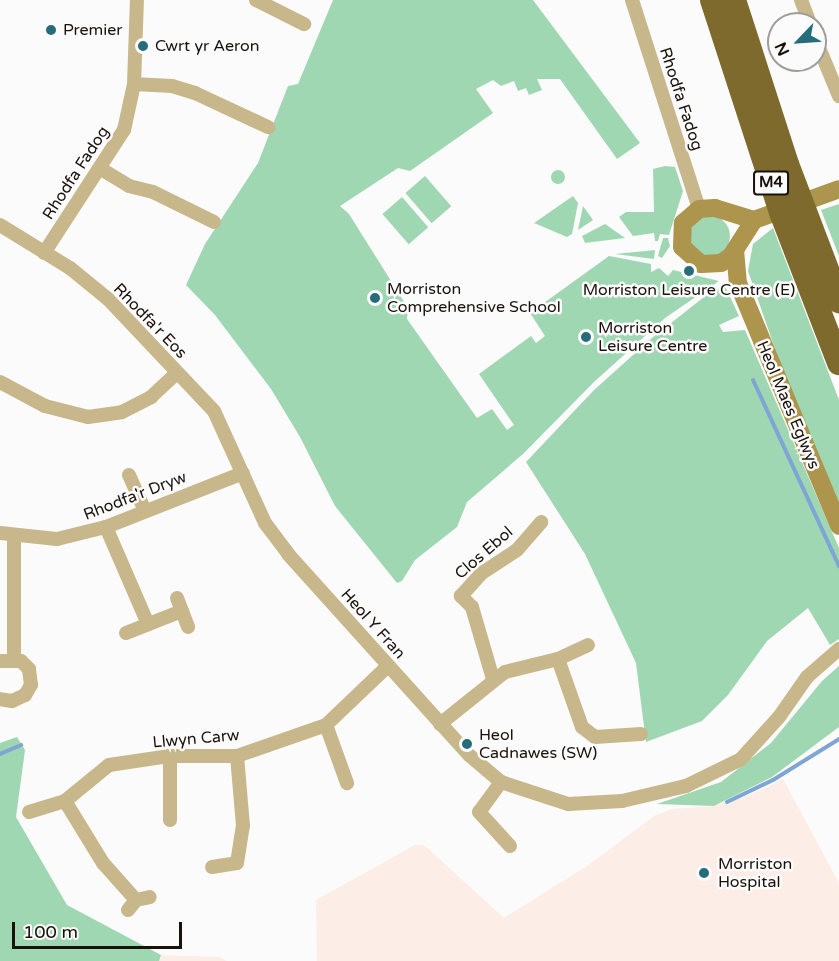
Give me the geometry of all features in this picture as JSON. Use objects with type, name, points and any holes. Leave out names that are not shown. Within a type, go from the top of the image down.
[{"type":"highway","name":"M4","points":[[712,0],[782,215],[839,363]]},
{"type":"highway","name":"M4","points":[[734,0],[787,164],[839,301]]},
{"type":"street","name":"Rhodfa Fadog","points":[[44,253],[101,169],[124,130],[134,84],[137,0]]},
{"type":"street","points":[[256,0],[304,24]]},
{"type":"street","name":"Rhodfa Fadog","points":[[632,0],[699,209]]},
{"type":"street","points":[[832,66],[839,96]]},
{"type":"street","points":[[134,84],[172,86],[195,93],[268,127]]},
{"type":"street","points":[[101,169],[129,186],[153,192],[214,222]]},
{"type":"street","points":[[738,283],[714,265],[695,262],[682,247],[683,223],[699,209],[715,208],[754,220],[839,189]]},
{"type":"street","name":"Heol Maes Eglwys","points":[[727,213],[736,224],[738,283],[839,526]]},
{"type":"street","points":[[714,265],[726,260],[754,220]]},
{"type":"street","name":"Rhodfa'r Eos","points":[[0,225],[108,299],[214,411],[243,473]]},
{"type":"street","points":[[0,383],[45,405],[88,417],[122,412],[151,397],[177,374]]},
{"type":"street","name":"Rhodfa'r Dryw","points":[[7,534],[57,539],[106,527],[144,509],[243,473]]},
{"type":"street","name":"Heol Y Fran","points":[[243,473],[265,523],[288,554],[468,755],[501,782],[568,804],[648,796],[717,774],[741,759],[761,740],[807,677],[839,649]]},
{"type":"street","points":[[129,475],[144,509]]},
{"type":"street","name":"Clos Ebol","points":[[493,679],[472,607],[461,596],[482,573],[518,550],[541,522]]},
{"type":"street","points":[[106,527],[148,624]]},
{"type":"street","points":[[0,699],[12,701],[25,695],[31,685],[28,669],[7,660],[7,534]]},
{"type":"street","points":[[126,633],[148,624],[179,605],[188,627]]},
{"type":"street","points":[[440,724],[493,679],[522,666],[558,659],[588,645]]},
{"type":"street","points":[[558,659],[582,727],[595,737],[641,734]]},
{"type":"street","name":"Llwyn Carw","points":[[29,812],[65,801],[109,765],[170,756],[237,756],[326,725],[388,666]]},
{"type":"street","points":[[326,725],[347,783]]},
{"type":"street","points":[[170,756],[170,820]]},
{"type":"street","points":[[212,867],[237,863],[243,826],[237,756]]},
{"type":"street","points":[[501,782],[479,812],[510,846]]},
{"type":"street","points":[[65,801],[132,905],[150,897]]},
{"type":"shaded area","name":"Morriston Hospital","points":[[783,779],[839,883],[839,961],[317,961],[316,900],[415,845],[424,845],[504,918],[590,864],[654,816],[672,809],[714,806],[750,795]]},
{"type":"shaded area","points":[[161,955],[219,957],[227,961],[159,961]]},
{"type":"green space","name":"Morriston Comprehensive School","points":[[333,0],[533,0],[640,143],[617,159],[560,79],[537,79],[542,90],[529,95],[526,88],[518,91],[514,81],[501,86],[493,80],[476,89],[493,113],[410,171],[398,168],[340,206],[349,214],[408,308],[407,319],[477,418],[492,409],[507,430],[514,425],[479,374],[531,336],[536,343],[545,336],[530,313],[609,256],[651,264],[651,272],[659,268],[668,276],[673,270],[719,281],[665,318],[594,382],[523,454],[467,502],[457,527],[415,560],[402,581],[397,583],[335,506],[300,437],[271,389],[215,315],[186,285],[205,244],[258,163],[288,86],[298,84]]},
{"type":"green space","points":[[665,166],[675,167],[683,191],[669,235],[660,234],[658,241],[655,241],[654,233],[633,236],[619,217],[626,212],[654,212],[653,169]]},
{"type":"green space","points":[[558,170],[563,172],[565,177],[563,182],[558,184],[553,182],[551,177],[553,172]]},
{"type":"green space","points":[[425,176],[451,206],[432,223],[405,193]]},
{"type":"green space","points":[[573,196],[578,203],[572,234],[567,237],[534,223]]},
{"type":"green space","points":[[402,197],[428,227],[409,244],[382,214]]},
{"type":"green space","points":[[839,204],[839,256],[821,210]]},
{"type":"green space","points":[[583,206],[593,220],[578,230]]},
{"type":"green space","points":[[710,216],[718,217],[724,222],[729,228],[729,244],[724,250],[718,255],[710,256],[702,255],[696,250],[691,244],[690,236],[691,228],[696,222],[702,217]]},
{"type":"green space","points":[[605,224],[625,238],[585,243],[582,236]]},
{"type":"green space","points":[[773,228],[839,400],[839,504],[788,386],[748,271],[753,244]]},
{"type":"green space","points":[[663,238],[668,238],[670,246],[662,258],[658,256]]},
{"type":"green space","points":[[655,250],[654,259],[615,254]]},
{"type":"green space","points":[[725,286],[739,316],[719,325],[723,332],[745,330],[839,548],[839,639],[830,645],[808,608],[767,641],[728,695],[702,721],[646,742],[636,663],[585,554],[526,462],[594,390],[652,338],[704,297]]},
{"type":"green space","points":[[839,666],[839,727],[772,777],[714,806],[657,804],[721,782],[771,743],[822,681]]},
{"type":"green space","points":[[17,737],[25,750],[16,817],[67,905],[161,955],[159,961],[0,961],[0,743]]},
{"type":"waterway","points":[[753,380],[839,566]]},
{"type":"waterway","points":[[727,802],[773,780],[839,739]]},
{"type":"waterway","points":[[0,754],[21,745]]},
{"type":"place","name":"Premier","points":[[51,30]]},
{"type":"place","name":"Cwrt yr Aeron","points":[[143,46]]},
{"type":"place","name":"Morriston Leisure Centre (E)","points":[[689,271]]},
{"type":"place","name":"Morriston Comprehensive School","points":[[375,298]]},
{"type":"place","name":"Morriston Leisure Centre","points":[[586,337]]},
{"type":"place","name":"Heol Cadnawes (SW)","points":[[467,744]]},
{"type":"place","name":"Morriston Hospital","points":[[704,873]]}]
